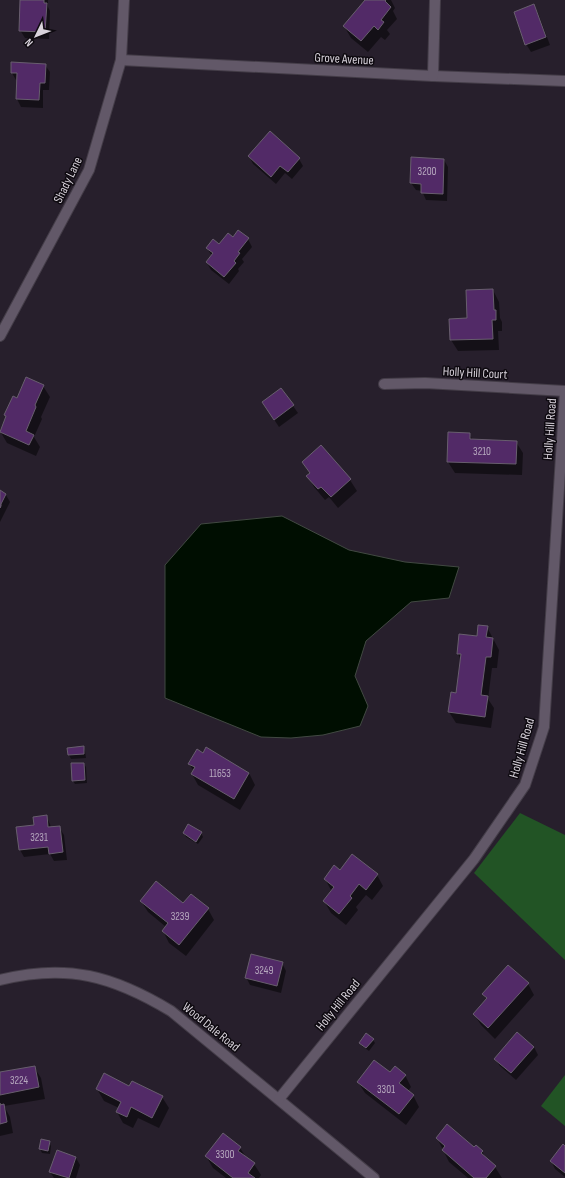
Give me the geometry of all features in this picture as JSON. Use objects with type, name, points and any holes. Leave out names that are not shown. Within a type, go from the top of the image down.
[{"type":"street","name":"Shady Lane","points":[[0,336],[89,170],[121,60],[124,0]]},
{"type":"street","points":[[433,76],[435,0]]},
{"type":"street","name":"Grove Avenue","points":[[121,60],[433,76],[565,81]]},
{"type":"street","name":"Holly Hill Court","points":[[384,384],[425,383],[565,392]]},
{"type":"street","name":"Holly Hill Road","points":[[279,1099],[474,859],[525,785],[544,727],[565,392]]},
{"type":"street","name":"Wood Dale Road","points":[[0,980],[16,976],[46,973],[70,973],[117,983],[145,995],[171,1011],[374,1178]]},
{"type":"green space","points":[[520,813],[565,835],[565,960],[474,873]]},
{"type":"green space","points":[[565,1075],[565,1126],[541,1106]]},
{"type":"shaded area","points":[[282,516],[349,550],[405,562],[459,567],[449,598],[411,602],[366,641],[355,676],[368,706],[360,726],[323,735],[291,738],[261,737],[165,698],[165,565],[201,524]]},
{"type":"building","points":[[20,0],[44,0],[44,3],[47,3],[45,32],[19,31]]},
{"type":"building","points":[[365,0],[386,0],[385,1],[391,7],[381,20],[384,22],[378,30],[374,26],[361,41],[343,26]]},
{"type":"building","points":[[534,4],[546,37],[525,45],[514,12]]},
{"type":"building","points":[[11,62],[46,64],[45,83],[40,83],[39,100],[16,99],[17,73],[11,73]]},
{"type":"building","points":[[270,131],[300,158],[288,172],[280,166],[271,177],[248,156]]},
{"type":"building","points":[[411,157],[444,159],[443,194],[421,193],[421,184],[410,183]]},
{"type":"building","points":[[238,230],[249,238],[238,252],[240,253],[234,261],[236,263],[224,277],[206,262],[213,253],[206,248],[213,239],[219,244],[228,233],[233,237]]},
{"type":"building","points":[[493,289],[496,320],[492,320],[493,339],[450,340],[449,319],[467,318],[466,290]]},
{"type":"building","points":[[26,377],[44,385],[26,431],[34,435],[29,445],[0,432],[6,416],[4,415],[13,396],[17,398]]},
{"type":"building","points":[[281,388],[294,405],[274,420],[262,402]]},
{"type":"building","points":[[448,432],[470,433],[470,439],[517,441],[516,464],[447,462]]},
{"type":"building","points":[[321,445],[351,479],[331,497],[321,487],[318,489],[306,476],[310,473],[302,462]]},
{"type":"building","points":[[0,490],[6,494],[0,508]]},
{"type":"building","points":[[478,625],[488,626],[486,637],[493,638],[491,657],[486,657],[481,695],[488,696],[485,717],[448,712],[451,692],[456,693],[461,654],[457,654],[459,634],[477,636]]},
{"type":"building","points":[[84,746],[84,754],[68,755],[67,748]]},
{"type":"building","points":[[206,747],[249,773],[234,799],[191,774],[195,767],[188,764],[197,749],[203,753]]},
{"type":"building","points":[[71,763],[84,763],[85,780],[72,781]]},
{"type":"building","points":[[47,815],[48,827],[60,826],[63,852],[49,854],[48,847],[19,850],[16,827],[34,825],[33,817]]},
{"type":"building","points":[[188,824],[202,832],[196,842],[183,833]]},
{"type":"building","points":[[352,854],[378,874],[366,890],[359,884],[350,896],[352,898],[339,914],[323,901],[334,887],[324,879],[334,865],[340,870]]},
{"type":"building","points":[[156,881],[183,903],[191,894],[209,908],[179,945],[162,931],[168,923],[140,901]]},
{"type":"building","points":[[251,954],[283,962],[277,986],[245,978]]},
{"type":"building","points":[[508,965],[529,983],[488,1028],[473,1014],[487,998],[482,994]]},
{"type":"building","points":[[517,1032],[534,1047],[511,1073],[494,1059]]},
{"type":"building","points":[[366,1033],[374,1039],[366,1048],[359,1043]]},
{"type":"building","points":[[374,1060],[390,1072],[395,1066],[406,1075],[399,1083],[414,1095],[399,1114],[357,1082]]},
{"type":"building","points":[[35,1066],[39,1087],[0,1095],[0,1072]]},
{"type":"building","points":[[104,1073],[129,1086],[132,1081],[163,1096],[152,1118],[131,1107],[127,1117],[116,1112],[121,1102],[96,1089]]},
{"type":"building","points":[[4,1104],[7,1122],[0,1124],[0,1105]]},
{"type":"building","points":[[447,1124],[474,1147],[476,1145],[483,1151],[481,1153],[496,1166],[486,1178],[474,1178],[442,1150],[445,1146],[436,1138]]},
{"type":"building","points":[[223,1133],[241,1147],[238,1151],[255,1163],[248,1173],[255,1178],[233,1178],[205,1156]]},
{"type":"building","points":[[41,1139],[50,1141],[48,1151],[39,1149]]},
{"type":"building","points":[[563,1144],[565,1146],[565,1173],[550,1161]]},
{"type":"building","points":[[57,1150],[76,1157],[69,1178],[49,1172]]}]
